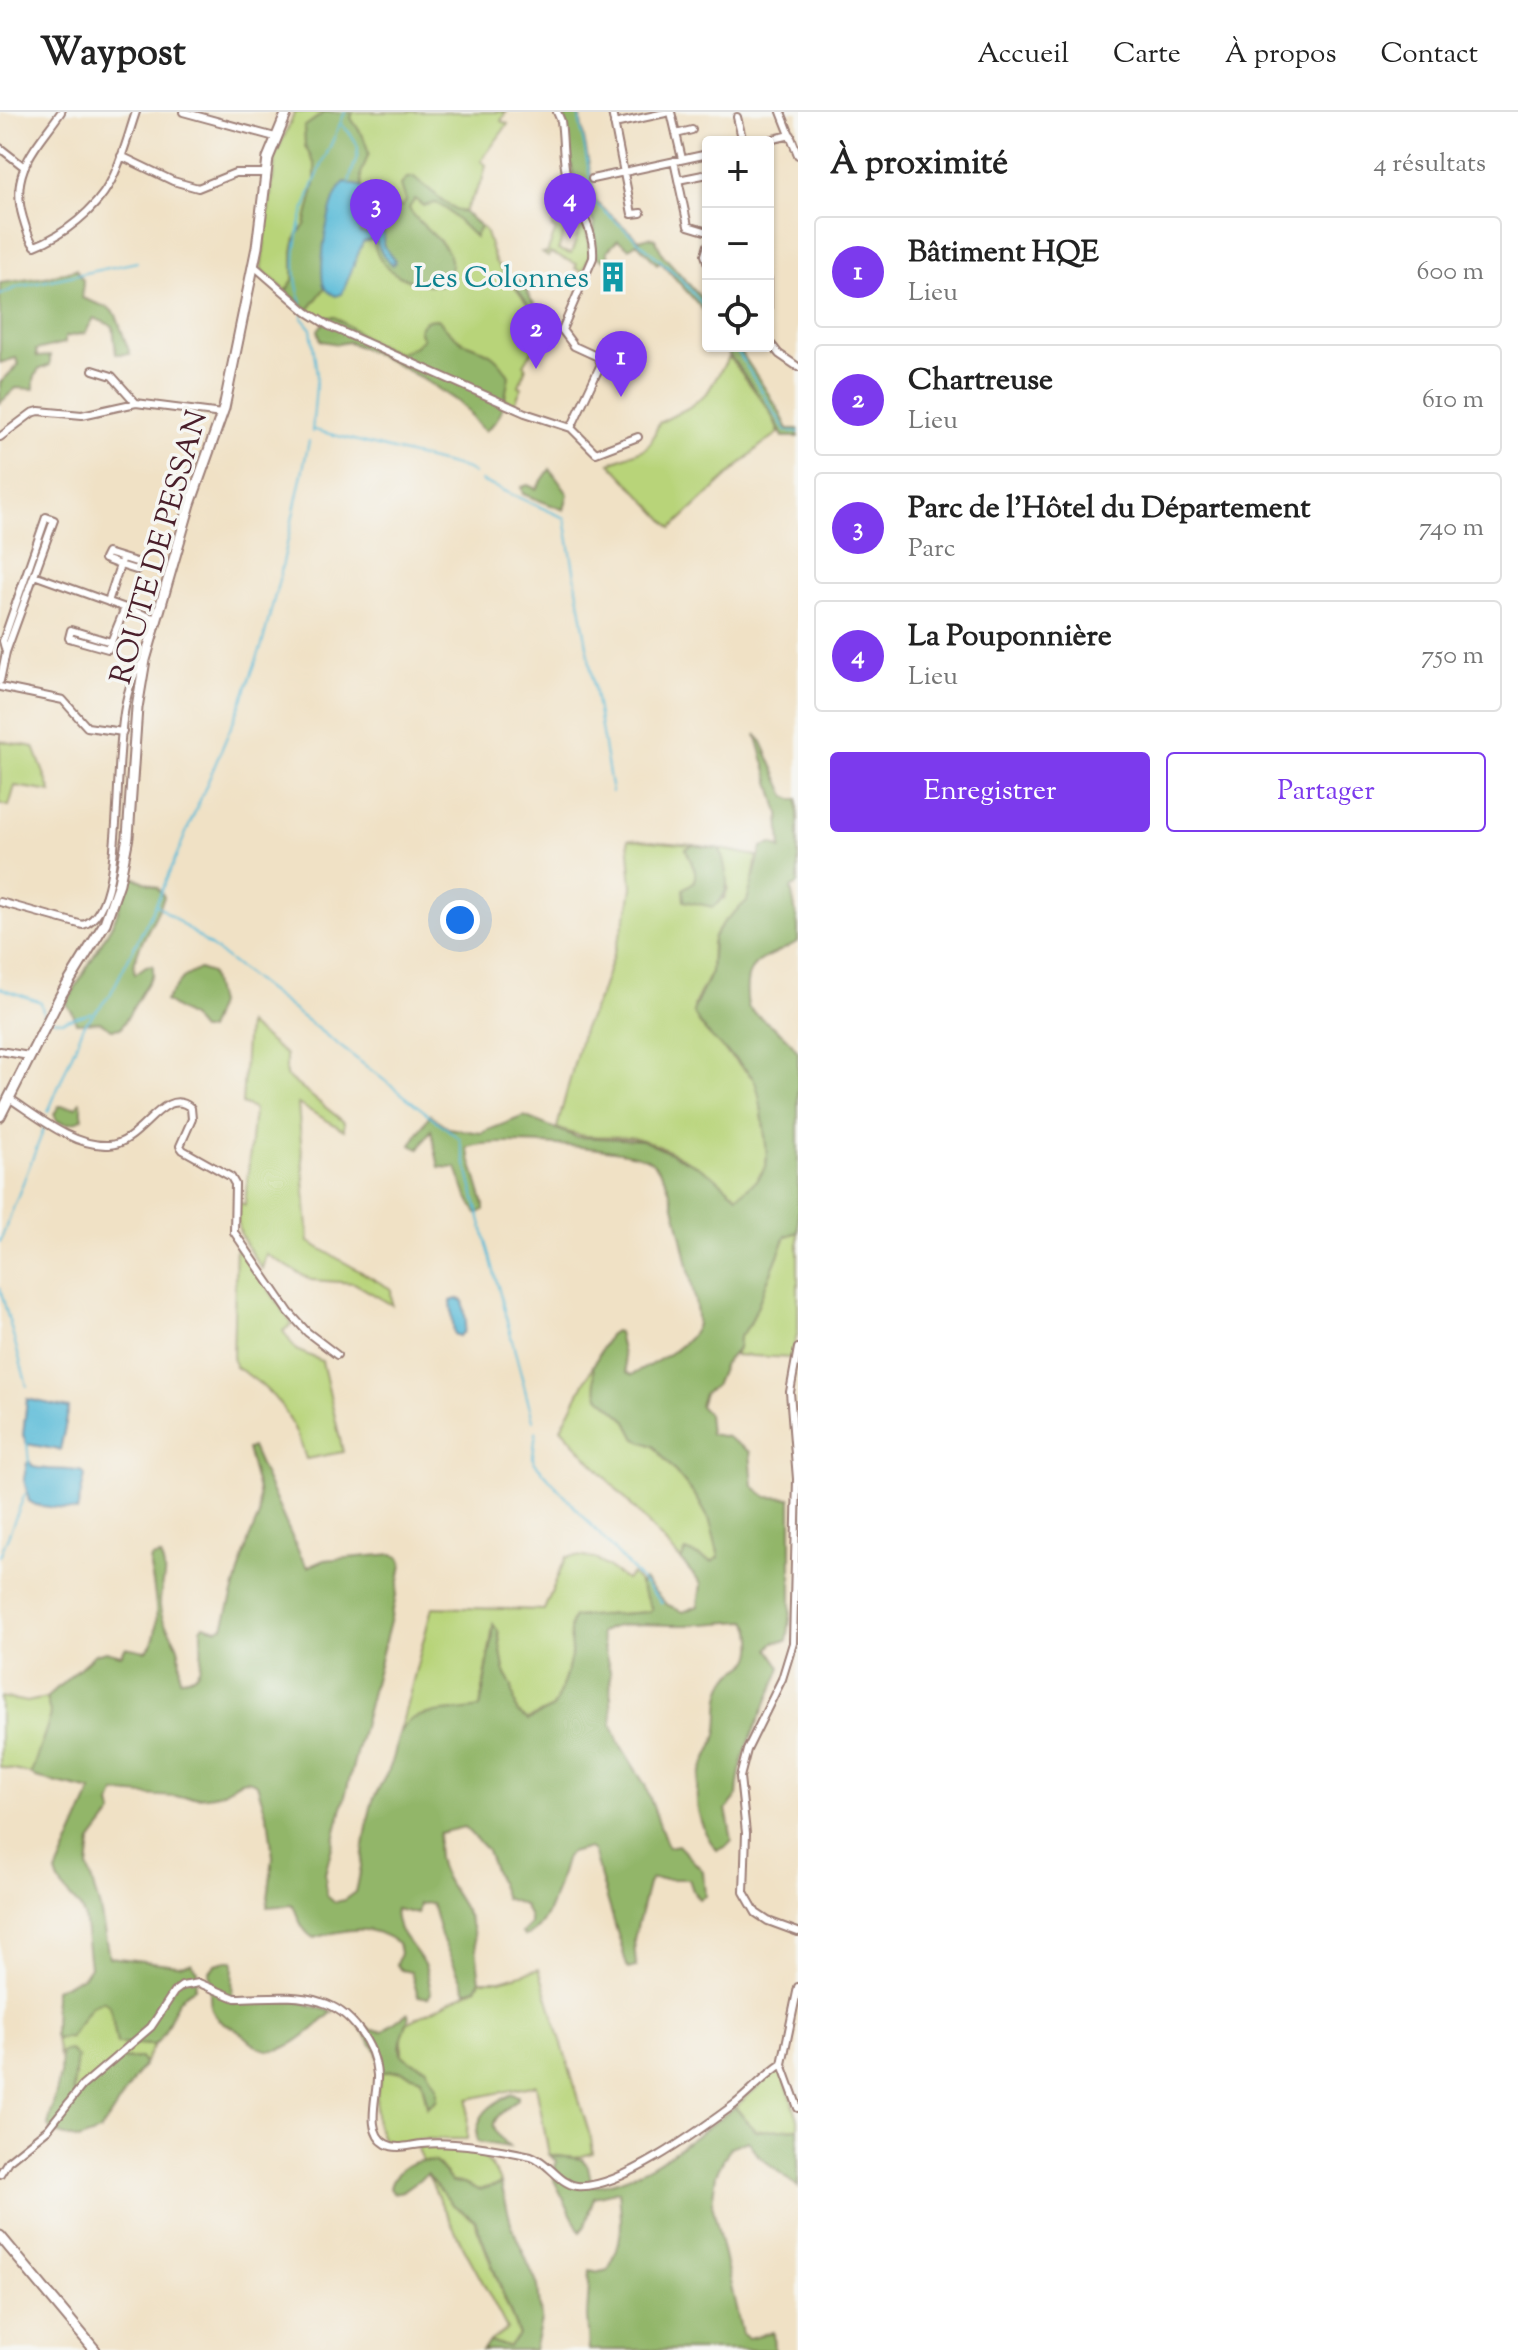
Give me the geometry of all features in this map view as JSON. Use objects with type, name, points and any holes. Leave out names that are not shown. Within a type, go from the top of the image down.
[{"type":"main road","name":"ROUTE DE PESSAN","points":[[0,1116],[61,995],[105,923],[113,904],[124,864],[137,708],[145,660],[190,504],[222,414],[253,265],[265,173],[275,137],[287,112]]},
{"type":"main road","points":[[0,2236],[95,2350]]},
{"type":"street","points":[[61,112],[23,166],[19,185],[18,202],[30,241],[35,246],[82,217],[111,182],[136,112]]},
{"type":"street","points":[[183,112],[275,137]]},
{"type":"street","points":[[557,112],[561,121],[569,184],[587,221],[593,248],[593,258],[562,330],[574,346],[595,355],[601,364],[571,428]]},
{"type":"street","points":[[614,124],[670,112],[676,134],[678,180],[686,220],[688,226],[702,230]]},
{"type":"street","points":[[781,112],[798,155]]},
{"type":"street","points":[[603,117],[612,113],[632,214],[641,213]]},
{"type":"street","points":[[737,117],[742,136]]},
{"type":"street","points":[[676,134],[692,130]]},
{"type":"street","points":[[774,139],[791,135]]},
{"type":"street","points":[[0,148],[23,166]]},
{"type":"street","points":[[592,179],[702,155]]},
{"type":"street","points":[[121,156],[173,181],[198,188],[210,186],[228,175],[265,173]]},
{"type":"street","points":[[678,180],[702,175]]},
{"type":"street","points":[[253,265],[304,310],[329,326],[525,413],[571,428],[596,453],[638,437]]},
{"type":"street","points":[[774,348],[798,367]]},
{"type":"street","points":[[93,370],[112,376],[136,403]]},
{"type":"street","points":[[0,437],[36,411],[82,415],[136,403],[222,414]]},
{"type":"street","points":[[6,652],[3,641],[46,517],[54,520],[6,652],[0,684],[63,700],[87,727],[123,732]]},
{"type":"street","points":[[108,602],[122,561]]},
{"type":"street","points":[[34,575],[156,619]]},
{"type":"street","points":[[111,642],[71,630],[69,638],[108,649],[111,642],[125,608]]},
{"type":"street","points":[[0,902],[83,925],[93,919],[103,903],[117,827],[119,773],[131,679],[145,660]]},
{"type":"street","points":[[119,773],[132,774]]},
{"type":"street","points":[[0,1051],[29,1056]]},
{"type":"street","points":[[9,1098],[82,1141],[109,1145],[128,1140],[166,1104],[182,1102],[191,1108],[192,1119],[180,1146],[231,1177],[235,1184],[234,1232],[289,1312],[307,1332],[337,1355]]},
{"type":"street","points":[[798,1348],[790,1392],[797,1479],[793,1643],[785,1672],[747,1750],[740,1777],[746,1833],[744,1892],[756,1913],[798,1932]]},
{"type":"street","points":[[0,2174],[8,2161],[48,2129],[82,2086],[151,2027],[174,1992],[192,1983],[208,1984],[235,1998],[296,1996],[318,2001],[346,2015],[372,2054],[377,2076],[374,2124],[377,2135],[386,2144],[394,2147],[442,2144],[531,2156],[567,2182],[578,2186],[606,2181],[659,2156],[736,2103],[782,2064]]},
{"type":"street","points":[[798,1987],[782,2064],[798,2108]]},
{"type":"green space","points":[[295,112],[506,112],[501,121],[508,124],[481,161],[486,165],[482,181],[464,212],[485,230],[495,261],[535,314],[537,334],[546,335],[543,342],[539,340],[524,365],[526,367],[519,386],[522,387],[515,403],[331,325],[308,310],[261,269],[276,154]]},
{"type":"green space","points":[[325,112],[353,112],[351,118],[363,136],[369,153],[361,174],[362,187],[345,182],[338,190],[326,244],[325,288],[308,310],[286,291],[293,280],[293,251],[297,235],[305,225],[315,184],[315,165],[305,146],[304,127]]},
{"type":"green space","points":[[564,112],[579,112],[596,202],[639,240],[655,239],[663,255],[702,299],[702,309],[660,261],[657,264],[637,243],[629,248],[618,240],[607,251],[609,259],[604,261],[596,256],[594,224],[574,181]]},
{"type":"green space","points":[[414,177],[480,226],[475,237],[446,209],[436,203],[423,206],[415,199],[409,208],[448,252],[451,262],[449,273],[440,285],[419,283],[391,271],[374,245],[377,240],[380,250],[387,252],[383,245],[382,208],[372,196],[379,194],[390,203],[402,207],[406,201],[401,185],[407,178]]},
{"type":"green space","points":[[562,217],[562,229],[565,231],[558,250],[571,254],[581,226],[586,229],[590,253],[583,272],[575,268],[577,264],[542,253],[547,253],[556,230],[552,228],[554,221]]},
{"type":"green space","points":[[76,269],[83,280],[82,298],[109,308],[116,315],[130,354],[116,354],[113,326],[94,318],[85,333],[65,337],[65,343],[36,350],[37,357],[50,356],[50,365],[38,370],[34,389],[16,388],[0,403],[0,383],[19,364],[16,358],[0,363],[0,283],[52,276]]},
{"type":"green space","points":[[516,279],[526,284],[530,297],[547,317],[552,329],[548,335],[539,336],[537,333],[535,314],[513,283]]},
{"type":"green space","points":[[328,317],[335,317],[376,345],[397,354],[423,339],[419,330],[424,322],[438,319],[459,340],[494,357],[509,376],[503,406],[496,420],[485,431],[460,403],[406,370],[348,342],[321,341],[318,330]]},
{"type":"green space","points":[[727,352],[741,352],[788,429],[798,429],[798,437],[783,437],[770,411]]},
{"type":"green space","points":[[729,357],[770,411],[779,433],[760,446],[672,528],[610,463],[645,449],[659,423],[688,408],[707,393]]},
{"type":"green space","points":[[550,469],[568,494],[564,510],[523,494],[521,487],[528,485],[536,489]]},
{"type":"green space","points":[[756,734],[786,796],[798,799],[798,884],[791,888],[798,941],[758,962],[748,977],[747,990],[748,1007],[787,1038],[798,1052],[798,1232],[786,1236],[750,1324],[739,1338],[738,1348],[724,1364],[715,1386],[704,1393],[700,1406],[708,1414],[710,1434],[727,1437],[750,1452],[753,1486],[767,1497],[791,1498],[791,1613],[787,1641],[774,1642],[769,1649],[781,1667],[747,1746],[737,1797],[726,1809],[732,1840],[726,1847],[717,1850],[705,1832],[698,1811],[697,1790],[717,1734],[723,1687],[730,1675],[745,1666],[752,1657],[750,1625],[747,1621],[640,1624],[617,1626],[600,1634],[610,1671],[612,1724],[618,1741],[645,1785],[668,1847],[678,1845],[703,1871],[705,1896],[699,1899],[689,1879],[651,1879],[634,1939],[636,1967],[628,1969],[593,1851],[589,1848],[566,1857],[546,1915],[533,1932],[524,1936],[522,1933],[530,1925],[530,1917],[524,1905],[505,1898],[486,1849],[464,1827],[439,1833],[437,1848],[442,1871],[471,1924],[480,1980],[476,1988],[466,1991],[441,1936],[432,1903],[419,1904],[417,1914],[396,1909],[400,1930],[426,1968],[431,1993],[428,1998],[418,1996],[411,1972],[401,1970],[396,1965],[400,1953],[398,1943],[388,1937],[357,1930],[314,1938],[303,1928],[293,1905],[267,1907],[273,1857],[269,1824],[257,1784],[240,1781],[218,1794],[195,1797],[115,1793],[111,1804],[113,1813],[91,1842],[88,1868],[109,1957],[178,1965],[191,1963],[197,1970],[195,1988],[179,2000],[161,2038],[154,2045],[117,2044],[110,2006],[104,2001],[91,2006],[70,2037],[56,2039],[55,1989],[83,1977],[90,1967],[84,1916],[62,1887],[56,1873],[92,1791],[36,1778],[31,1774],[51,1715],[46,1698],[95,1654],[106,1651],[121,1655],[126,1647],[145,1651],[150,1645],[156,1620],[150,1561],[160,1556],[164,1570],[161,1612],[179,1650],[180,1679],[195,1674],[201,1662],[201,1629],[204,1625],[217,1629],[223,1627],[249,1539],[259,1516],[258,1490],[247,1449],[252,1447],[308,1567],[324,1560],[393,1554],[400,1558],[402,1565],[325,1874],[327,1895],[335,1902],[345,1900],[356,1892],[371,1807],[390,1768],[404,1726],[422,1715],[480,1708],[493,1624],[498,1631],[504,1670],[512,1687],[517,1712],[528,1720],[553,1708],[556,1702],[571,1657],[570,1631],[574,1617],[649,1612],[652,1609],[639,1584],[644,1580],[666,1604],[683,1612],[698,1606],[701,1584],[681,1560],[686,1551],[712,1562],[719,1557],[710,1521],[697,1498],[654,1446],[636,1439],[626,1420],[599,1396],[593,1366],[609,1335],[615,1331],[627,1373],[632,1375],[670,1354],[694,1331],[697,1313],[690,1275],[665,1179],[649,1160],[615,1151],[527,1143],[479,1145],[467,1148],[484,1205],[484,1210],[477,1214],[457,1168],[439,1167],[431,1130],[419,1149],[411,1145],[430,1114],[448,1128],[481,1133],[524,1116],[576,1137],[642,1140],[698,1166],[737,1196],[758,1179],[767,1159],[754,1080],[705,1030],[693,1011],[711,972],[713,938],[724,922],[747,901],[762,847],[772,844],[781,849],[779,813]]},
{"type":"green space","points":[[0,741],[34,747],[51,792],[15,786],[9,806],[0,804]]},
{"type":"green space","points":[[628,839],[693,845],[686,849],[695,871],[695,881],[724,899],[728,888],[720,849],[757,856],[747,902],[712,942],[711,972],[694,1005],[696,1017],[754,1079],[759,1089],[766,1166],[754,1183],[737,1196],[701,1169],[655,1145],[629,1137],[585,1136],[557,1128],[583,1030],[600,995],[629,907],[632,887]]},
{"type":"green space","points":[[693,845],[720,849],[727,881],[724,895],[713,907],[684,901],[683,889],[695,881],[695,871],[686,849]]},
{"type":"green space","points":[[131,876],[157,887],[164,897],[134,966],[135,974],[153,965],[153,974],[121,1028],[112,1029],[100,1022],[76,1023],[66,1004],[114,921]]},
{"type":"green space","points":[[199,969],[211,973],[218,1004],[208,1030],[201,1030],[191,1018],[165,1001],[183,978]]},
{"type":"green space","points":[[247,1024],[286,1055],[286,1076],[344,1122],[344,1130],[298,1104],[309,1242],[391,1289],[392,1305],[354,1283],[311,1280],[266,1254],[262,1269],[242,1238],[237,1201],[245,1205],[254,1109],[242,1104]]},
{"type":"green space","points":[[80,1102],[83,1118],[70,1123],[57,1121],[54,1114],[59,1106],[76,1107]]},
{"type":"green space","points":[[798,1232],[798,1331],[791,1358],[734,1355],[786,1236]]},
{"type":"green space","points":[[236,1241],[292,1324],[283,1331],[296,1350],[322,1361],[343,1452],[306,1459],[295,1429],[281,1406],[262,1385],[236,1367],[233,1360]]},
{"type":"green space","points":[[593,1366],[600,1396],[626,1420],[636,1439],[654,1446],[697,1498],[710,1521],[719,1557],[712,1562],[686,1551],[681,1560],[561,1428]]},
{"type":"green space","points":[[566,1557],[596,1559],[626,1580],[632,1574],[652,1609],[649,1612],[574,1617],[571,1657],[556,1702],[553,1708],[527,1720],[517,1712],[512,1687],[504,1670],[498,1631],[493,1626],[480,1708],[407,1723],[399,1735],[432,1607],[544,1610]]},
{"type":"green space","points":[[0,1697],[27,1702],[46,1698],[51,1715],[31,1774],[0,1767]]},
{"type":"green space","points":[[233,1961],[232,2003],[297,2001],[333,2012],[289,2046],[269,2050],[259,2047],[220,2020],[212,2009],[209,1972],[216,1964]]},
{"type":"green space","points":[[539,1969],[593,2153],[575,2158],[549,2155],[536,2085],[468,2099],[467,2139],[420,2139],[396,2144],[384,2141],[376,2117],[382,2072],[401,2071],[421,2078],[427,2107],[437,2087],[402,2055],[402,2035],[407,2023],[476,1988],[480,1980],[501,1980]]},
{"type":"green space","points":[[104,2001],[110,2005],[117,2044],[154,2045],[144,2064],[140,2058],[118,2059],[78,2096],[73,2091],[76,2064],[61,2052],[59,2056],[56,2039],[70,2037],[91,2006]]},
{"type":"green space","points":[[407,2013],[400,2048],[406,2058],[426,2067],[437,2087],[437,2099],[428,2107],[421,2078],[401,2071],[382,2072],[376,2050],[356,2017],[371,2030],[383,2031]]},
{"type":"green space","points":[[69,2050],[77,2057],[73,2091],[78,2096],[118,2059],[140,2058],[144,2064],[100,2132],[78,2140],[52,2132],[48,2126],[60,2076],[61,2052]]},
{"type":"green space","points":[[782,2071],[798,2119],[798,2128],[755,2131],[735,2107],[775,2072]]},
{"type":"green space","points":[[512,2094],[518,2099],[498,2116],[494,2126],[509,2147],[477,2142],[481,2118],[497,2102]]},
{"type":"green space","points":[[735,2107],[755,2131],[798,2128],[798,2187],[758,2155],[748,2140],[730,2147],[716,2174],[712,2203],[742,2334],[748,2338],[773,2332],[774,2350],[589,2350],[587,2316],[590,2270],[608,2270],[617,2250],[621,2222],[619,2191],[594,2197],[585,2226],[580,2232],[554,2180],[556,2161],[549,2155],[582,2159],[588,2166],[592,2186],[612,2183],[668,2156]]},
{"type":"green space","points":[[417,2147],[480,2152],[501,2184],[478,2190],[464,2183],[452,2182],[435,2162],[423,2162]]},
{"type":"green space","points":[[420,2161],[435,2162],[452,2182],[464,2183],[478,2190],[501,2184],[512,2227],[538,2286],[541,2320],[534,2350],[482,2350],[489,2342],[508,2346],[519,2335],[475,2220],[452,2204],[427,2174],[403,2191],[393,2193],[390,2188],[401,2170]]},
{"type":"green space","points":[[427,2173],[452,2204],[474,2220],[519,2336],[508,2346],[489,2342],[507,2329]]},
{"type":"water","points":[[345,182],[362,187],[380,205],[384,218],[383,245],[395,261],[393,265],[383,255],[375,239],[363,242],[342,294],[336,296],[324,285],[322,260],[326,230],[339,189]],"holes":[[[359,198],[377,211],[379,221],[369,234],[360,233],[357,221]]]},
{"type":"water","points":[[463,1300],[466,1322],[464,1332],[459,1336],[454,1334],[451,1301]]},
{"type":"water","points":[[27,1399],[69,1408],[60,1450],[27,1444],[23,1435]]},
{"type":"water","points":[[30,1462],[33,1467],[83,1472],[85,1476],[77,1511],[36,1505],[29,1501],[24,1479],[27,1463]]},
{"type":"waterway","points":[[302,303],[296,279],[295,254],[299,230],[315,181],[345,112]]},
{"type":"waterway","points":[[578,112],[595,203],[678,276],[702,304]]},
{"type":"waterway","points":[[342,125],[355,140],[358,152],[349,183]]},
{"type":"waterway","points":[[0,295],[18,287],[137,262]]},
{"type":"waterway","points":[[303,313],[302,318],[311,329],[317,375],[312,432]]},
{"type":"waterway","points":[[738,352],[786,431],[798,432]]},
{"type":"waterway","points":[[314,430],[468,469],[474,474]]},
{"type":"waterway","points":[[48,1112],[84,1025],[110,995],[156,904],[239,708],[262,645],[309,441]]},
{"type":"waterway","points":[[481,481],[565,518],[612,792]]},
{"type":"waterway","points":[[156,904],[459,1138],[533,1420]]},
{"type":"waterway","points":[[0,988],[41,1002],[44,1016]]},
{"type":"waterway","points":[[52,1020],[63,1021],[91,1013]]},
{"type":"waterway","points":[[0,1242],[45,1126]]},
{"type":"waterway","points":[[0,1288],[27,1386]]},
{"type":"waterway","points":[[536,1431],[535,1463],[662,1603]]},
{"type":"waterway","points":[[27,1442],[29,1464]]},
{"type":"waterway","points":[[0,1556],[25,1494]]},
{"type":"place","name":"La Pouponnière","points":[[570,239]]},
{"type":"place","name":"Parc de l'Hôtel du Département","points":[[376,245]]},
{"type":"place","name":"Les Colonnes","points":[[613,277]]},
{"type":"place","name":"Chartreuse","points":[[536,369]]},
{"type":"place","name":"Bâtiment HQE","points":[[621,397]]}]
